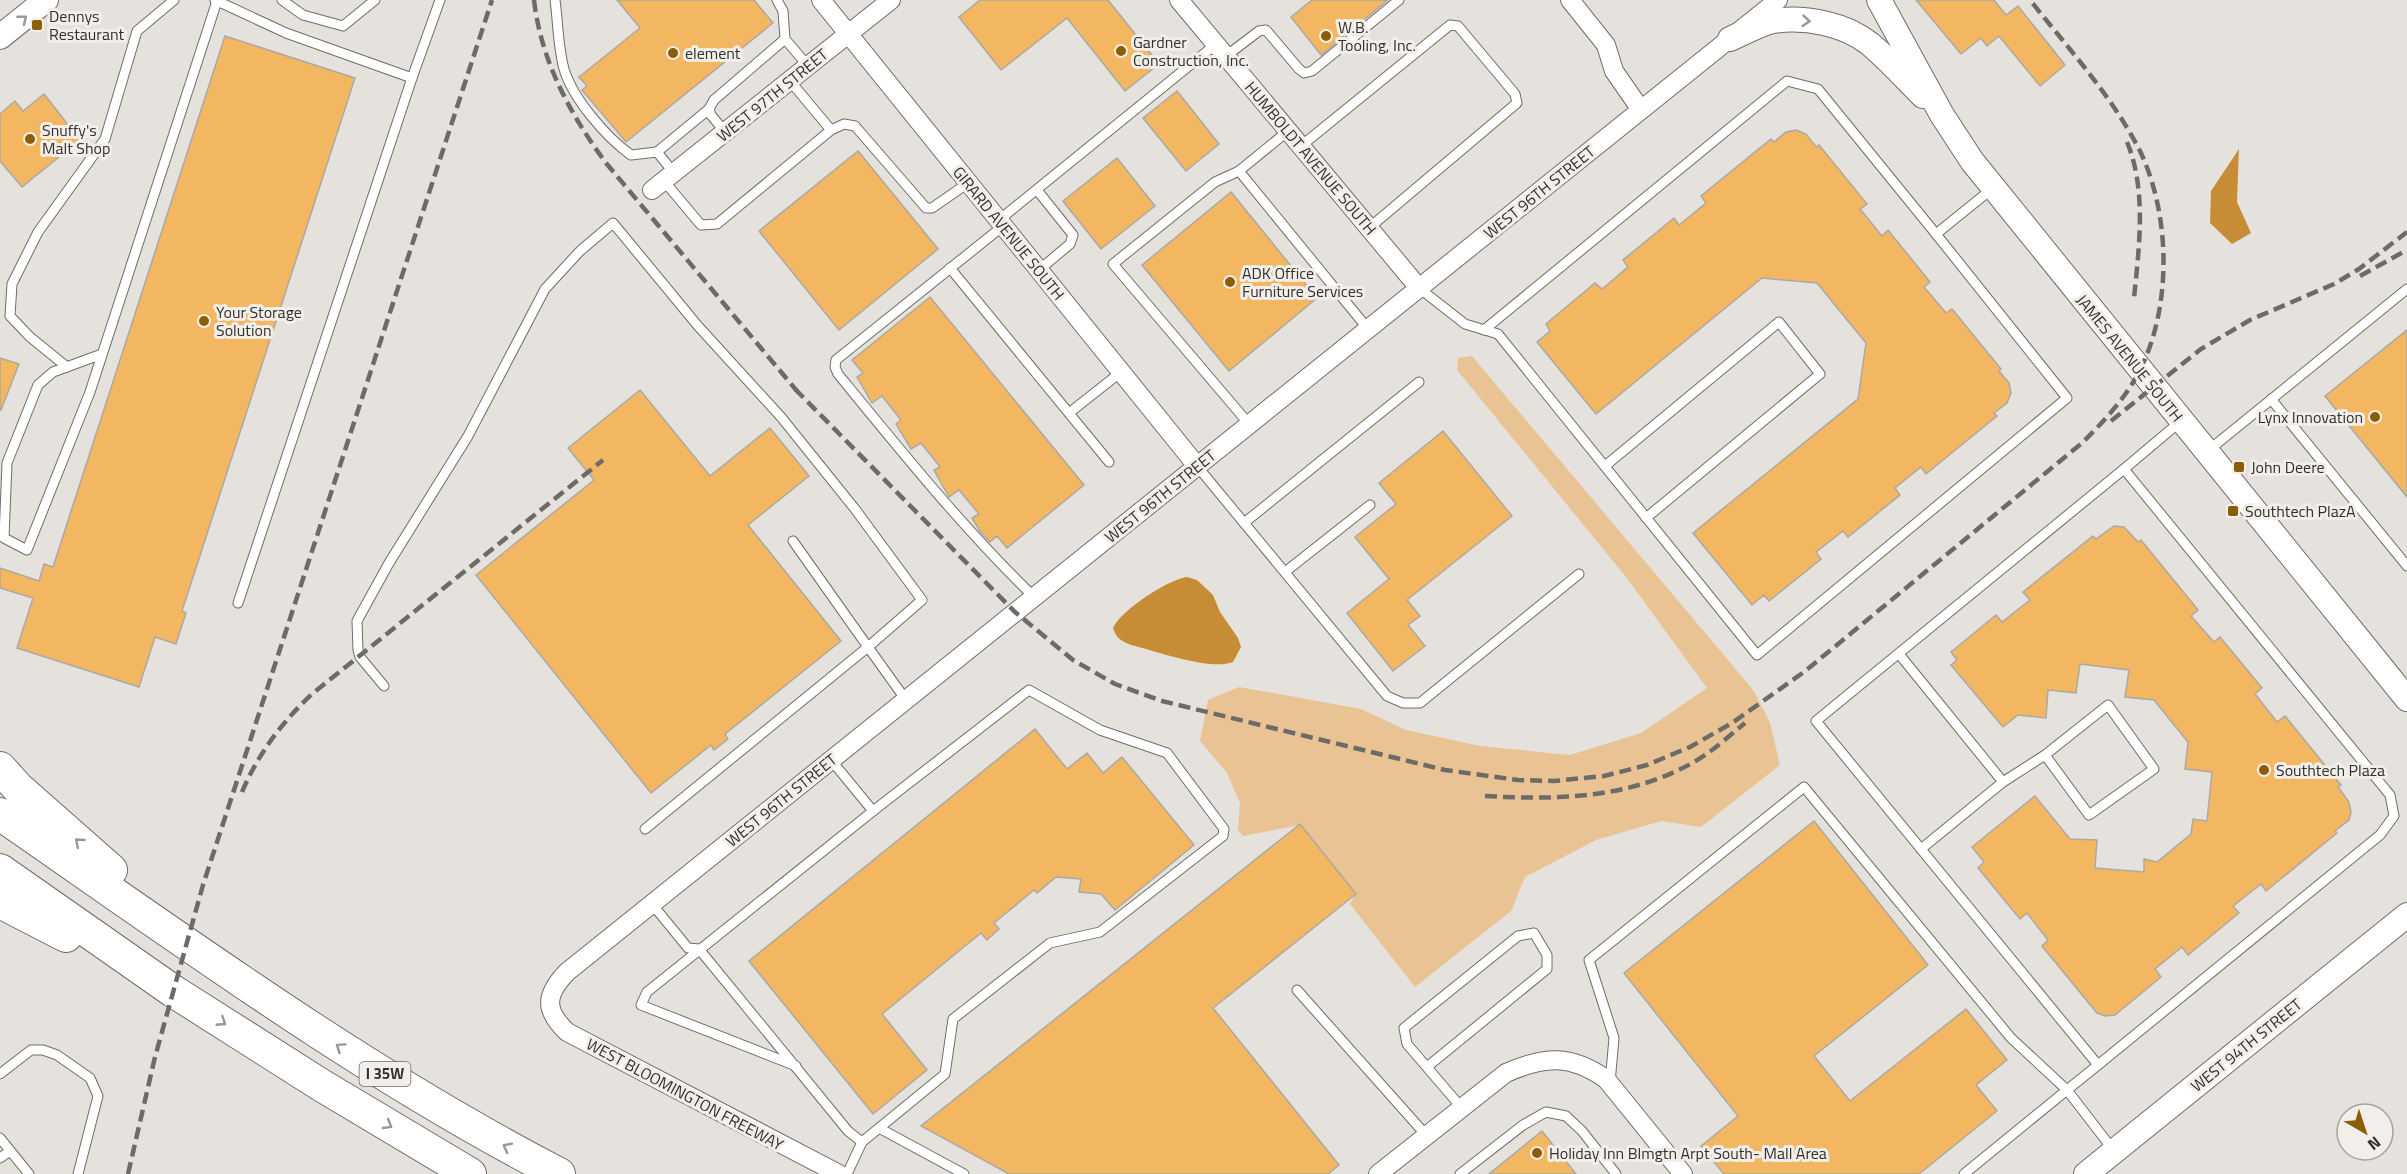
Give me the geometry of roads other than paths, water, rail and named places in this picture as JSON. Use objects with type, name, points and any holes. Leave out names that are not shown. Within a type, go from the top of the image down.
[{"type":"highway","points":[[0,768],[18,788],[216,964]]},
{"type":"highway","name":"I 35W","points":[[0,814],[216,964],[356,1057],[492,1139],[559,1174]]},
{"type":"highway","name":"I 35W","points":[[0,870],[172,991],[321,1085],[470,1174]]},
{"type":"highway","points":[[0,902],[172,991]]},
{"type":"street","points":[[0,37],[46,0]]},
{"type":"street","name":"GIRARD AVENUE SOUTH","points":[[821,0],[1197,466]]},
{"type":"street","name":"WEST 97TH STREET","points":[[664,181],[891,0]]},
{"type":"street","name":"HUMBOLDT AVENUE SOUTH","points":[[1179,0],[1419,288]]},
{"type":"street","points":[[1570,0],[1606,45],[1614,71],[1641,110]]},
{"type":"street","name":"WEST 96TH STREET","points":[[550,999],[552,990],[567,972],[1778,0]]},
{"type":"street","name":"JAMES AVENUE SOUTH","points":[[1878,0],[1942,115],[1993,188],[2407,699]]},
{"type":"street","points":[[1730,39],[1771,22],[1792,20],[1828,24],[1850,32],[1869,43],[1942,115]]},
{"type":"street","points":[[2386,932],[2407,901]]},
{"type":"street","name":"WEST 94TH STREET","points":[[2091,1172],[2407,915]]},
{"type":"street","name":"WEST BLOOMINGTON FREEWAY","points":[[550,999],[550,1009],[555,1020],[567,1032],[839,1174]]},
{"type":"street","points":[[1378,1174],[1506,1073],[1524,1065],[1558,1059],[1576,1062],[1591,1069],[1610,1084],[1683,1174]]},
{"type":"lane","points":[[67,367],[10,316],[12,284],[38,232],[105,139],[138,31],[174,0]]},
{"type":"lane","points":[[282,0],[303,15],[342,26],[375,0]]},
{"type":"lane","points":[[238,603],[440,0]]},
{"type":"lane","points":[[555,0],[564,69],[578,98],[618,146],[631,155],[657,152],[709,109],[714,100],[785,39]]},
{"type":"lane","points":[[777,0],[783,11],[785,39],[808,66]]},
{"type":"lane","points":[[1034,597],[993,557],[927,483],[838,374],[835,367],[836,360],[950,268],[1037,190],[1221,50],[1259,31],[1266,30],[1299,69],[1304,73],[1312,71],[1399,0]]},
{"type":"lane","points":[[102,354],[53,372],[38,385],[7,462],[4,538],[27,550],[90,392],[216,1],[286,33],[412,78]]},
{"type":"lane","points":[[1301,146],[1450,25],[1458,26],[1515,94],[1517,103],[1369,228]]},
{"type":"lane","points":[[790,81],[831,130]]},
{"type":"lane","points":[[1419,288],[1465,324],[1484,330],[1498,334],[1757,655],[2067,398],[1818,89],[1787,81],[1484,330]]},
{"type":"lane","points":[[709,109],[725,132]]},
{"type":"lane","points":[[657,152],[664,181],[701,225],[717,224],[831,130],[844,124],[855,126],[926,208],[932,208],[968,183]]},
{"type":"lane","points":[[1250,424],[1113,264],[1215,182],[1239,171],[1288,131]]},
{"type":"lane","points":[[1239,171],[1368,329]]},
{"type":"lane","points":[[1936,234],[1993,188]]},
{"type":"lane","points":[[1037,190],[1073,235],[1070,244],[1039,270]]},
{"type":"lane","points":[[384,686],[360,657],[357,650],[357,621],[389,564],[468,436],[545,289],[580,251],[614,223],[698,326],[781,417],[855,509],[922,600],[868,648],[645,828]]},
{"type":"lane","points":[[950,268],[1109,462]]},
{"type":"lane","points":[[2206,452],[2407,289]]},
{"type":"lane","points":[[1605,466],[1779,322],[1820,374],[1646,518]]},
{"type":"lane","points":[[1069,413],[1121,372]]},
{"type":"lane","points":[[1244,523],[1419,382]]},
{"type":"lane","points":[[2271,399],[2407,566]]},
{"type":"lane","points":[[2098,1065],[1816,721],[2181,421]]},
{"type":"lane","points":[[1197,466],[1388,696],[1403,703],[1420,703],[1579,574]]},
{"type":"lane","points":[[1964,1174],[2380,835],[2394,816],[2390,795],[2124,469]]},
{"type":"lane","points":[[1285,572],[1370,505]]},
{"type":"lane","points":[[793,541],[906,700]]},
{"type":"lane","points":[[1899,654],[2003,782]]},
{"type":"lane","points":[[796,1066],[641,1005],[647,992],[699,949],[706,946],[873,811],[1029,690],[1100,730],[1167,753],[1224,829],[1223,836],[1100,932],[1050,943],[953,1019],[945,1074],[862,1142],[847,1174]]},
{"type":"lane","points":[[1921,849],[2003,782],[2045,755],[2108,705],[2154,769],[2089,815],[2045,755]]},
{"type":"lane","points":[[831,760],[873,811]]},
{"type":"lane","points":[[1610,1084],[1614,1038],[1589,960],[1804,787],[2011,1038],[2067,1090],[2114,1151]]},
{"type":"lane","points":[[652,904],[688,948],[699,949],[848,1131],[862,1142]]},
{"type":"lane","points":[[1427,1067],[1547,969],[1548,955],[1534,933],[1518,936],[1404,1028],[1407,1044],[1461,1107]]},
{"type":"lane","points":[[1297,990],[1426,1135]]},
{"type":"lane","points":[[0,1074],[31,1050],[43,1050],[57,1055],[90,1077],[98,1096],[78,1174]]},
{"type":"lane","points":[[1460,1174],[1523,1125],[1545,1112],[1566,1116],[1582,1131],[1616,1174]]},
{"type":"lane","points":[[879,1128],[964,1174]]},
{"type":"lane","points":[[0,1138],[29,1174]]},
{"type":"lane","points":[[0,1158],[10,1151]]},
{"type":"railway","points":[[128,1174],[155,1057],[203,885],[492,0]]},
{"type":"railway","points":[[534,0],[550,65],[569,106],[593,144],[606,163],[797,391]]},
{"type":"railway","points":[[795,389],[1015,612],[1073,660],[1115,684],[1162,701],[1445,770],[1518,780],[1554,781],[1604,776],[1647,765],[1690,747],[1732,723],[1804,672],[2082,443],[2120,401],[2139,372],[2150,347],[2162,291],[2164,262],[2158,204],[2140,151],[2129,131],[2089,73],[2030,0]]},
{"type":"railway","points":[[2127,142],[2137,180],[2140,219],[2134,298]]},
{"type":"railway","points":[[2111,421],[2201,349],[2250,320],[2334,284],[2359,269],[2407,232]]},
{"type":"railway","points":[[2360,276],[2407,250]]},
{"type":"railway","points":[[242,792],[255,765],[272,739],[312,694],[603,460]]},
{"type":"railway","points":[[1485,796],[1566,797],[1618,790],[1644,783],[1694,762],[1745,723]]},
{"type":"place","name":"Dennys Restaurant","points":[[37,25]]},
{"type":"place","name":"W.B. Tooling, Inc.","points":[[1326,36]]},
{"type":"place","name":"Gardner Construction, Inc.","points":[[1121,51]]},
{"type":"place","name":"element","points":[[673,53]]},
{"type":"place","name":"Snuffy's Malt Shop","points":[[30,139]]},
{"type":"place","name":"ADK Office Furniture Services","points":[[1230,282]]},
{"type":"place","name":"Your Storage Solution","points":[[204,321]]},
{"type":"place","name":"Lynx Innovation","points":[[2375,417]]},
{"type":"place","name":"John Deere","points":[[2239,467]]},
{"type":"place","name":"Southtech PlazA","points":[[2233,511]]},
{"type":"place","name":"Southtech Plaza","points":[[2264,770]]},
{"type":"place","name":"Holiday Inn Blmgtn Arpt South- Mall Area","points":[[1537,1153]]}]
